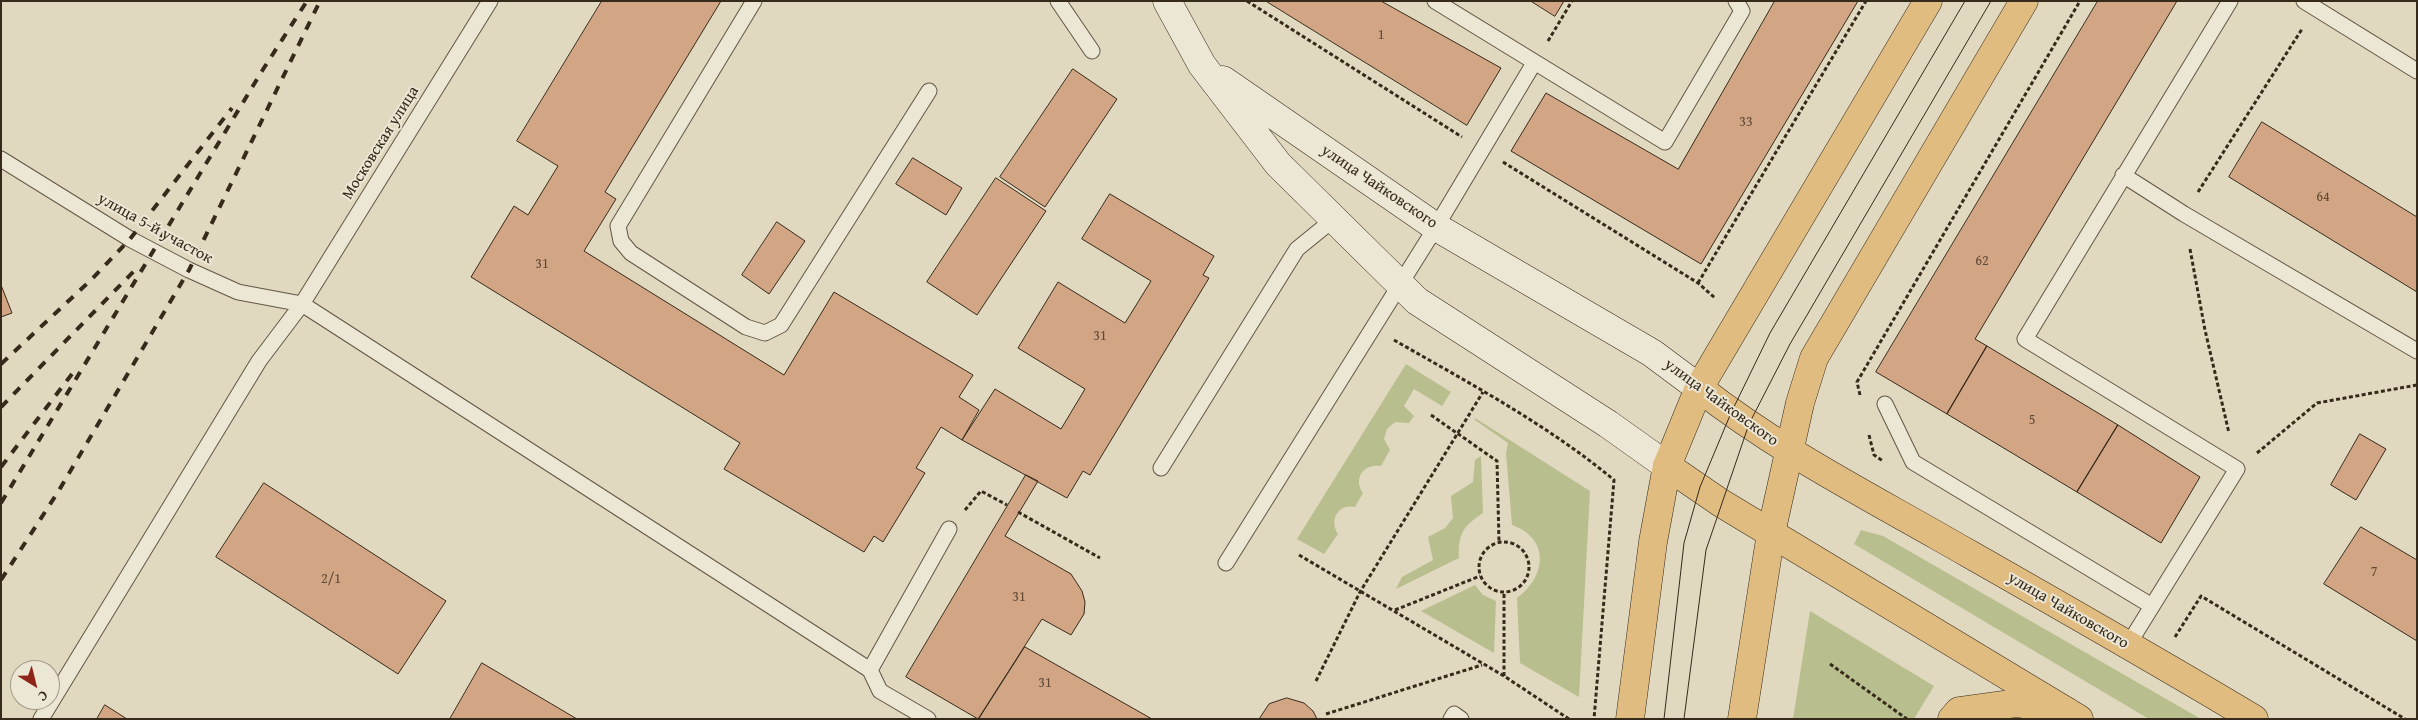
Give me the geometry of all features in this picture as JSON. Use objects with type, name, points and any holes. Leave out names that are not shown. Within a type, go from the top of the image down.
[{"type":"main road","name":"улица Чайковского","points":[[1167,1],[1202,65],[1278,164],[1418,301],[1608,424],[1721,502],[2072,715]]},
{"type":"main road","points":[[1630,719],[1653,542],[1667,466],[1699,388],[1928,1]]},
{"type":"main road","points":[[1742,719],[1771,533],[1791,453],[1800,403],[1814,358],[2024,1]]},
{"type":"main road","name":"улица Чайковского","points":[[1202,65],[1436,227],[1652,353],[1731,413],[1791,453],[2254,719]]},
{"type":"main road","points":[[1952,719],[1959,711],[2017,703],[2072,715]]},
{"type":"lane","name":"Московская улица","points":[[41,719],[259,360],[302,304],[490,1]]},
{"type":"lane","points":[[754,1],[618,226],[621,241],[631,253],[746,327],[765,333],[772,332],[781,325],[929,91]]},
{"type":"lane","points":[[1058,1],[1092,51]]},
{"type":"lane","points":[[1435,1],[1666,142],[1742,11],[1736,1]]},
{"type":"lane","points":[[2128,645],[2237,468],[2025,339],[2230,1]]},
{"type":"lane","points":[[2304,1],[2417,71]]},
{"type":"lane","points":[[1226,563],[1436,227],[1534,63]]},
{"type":"lane","name":"улица 5-й участок","points":[[1,159],[130,239],[189,270],[238,292],[302,304]]},
{"type":"lane","points":[[2124,175],[2184,214],[2417,350]]},
{"type":"lane","points":[[1161,468],[1297,249],[1334,219]]},
{"type":"lane","points":[[302,304],[870,670],[880,691],[928,719]]},
{"type":"lane","points":[[1884,404],[1913,462],[2152,606]]},
{"type":"lane","points":[[870,670],[949,529]]},
{"type":"lane","points":[[1451,719],[1454,714],[1461,719]]},
{"type":"path","points":[[1534,63],[1572,1]]},
{"type":"path","points":[[1717,299],[1698,283],[1866,1]]},
{"type":"path","points":[[1857,382],[2080,1]]},
{"type":"path","points":[[1372,327],[1483,392],[1588,458],[1614,480],[1594,719]]},
{"type":"path","points":[[2237,468],[2317,403],[2417,385]]},
{"type":"path","points":[[1316,681],[1360,592],[1483,392]]},
{"type":"path","points":[[1431,415],[1497,461],[1499,542]]},
{"type":"path","points":[[981,491],[1007,505]]},
{"type":"path","points":[[1018,512],[1100,558]]},
{"type":"path","points":[[1499,542],[1516,545],[1523,550],[1530,565],[1526,582],[1512,592],[1504,593],[1489,588],[1480,576],[1478,568],[1484,551],[1499,542]]},
{"type":"path","points":[[1299,555],[1504,676],[1569,719]]},
{"type":"path","points":[[1394,610],[1480,576]]},
{"type":"path","points":[[1504,593],[1504,676]]},
{"type":"path","points":[[1326,714],[1482,664]]},
{"type":"path","points":[[1830,664],[1907,719]]},
{"type":"green space","points":[[1406,364],[1451,392],[1442,406],[1414,389],[1404,406],[1414,416],[1409,423],[1395,422],[1387,429],[1384,439],[1390,450],[1381,466],[1369,467],[1362,473],[1359,482],[1363,493],[1355,507],[1349,506],[1340,510],[1337,514],[1334,523],[1338,534],[1324,554],[1297,539]]},
{"type":"green space","points":[[1475,418],[1590,491],[1579,697],[1520,663],[1517,598],[1534,580],[1540,559],[1533,539],[1525,531],[1512,525],[1506,453],[1508,443],[1475,420]]},
{"type":"green space","points":[[1481,456],[1483,513],[1463,531],[1459,558],[1396,589],[1402,577],[1433,560],[1428,537],[1445,528],[1453,518],[1451,496],[1473,482],[1475,460]]},
{"type":"green space","points":[[1861,530],[1883,536],[2201,719],[2149,719],[1854,544]]},
{"type":"green space","points":[[1475,585],[1483,595],[1496,601],[1494,653],[1421,611]]},
{"type":"green space","points":[[1810,611],[1934,686],[1914,719],[1793,719]]},
{"type":"building","points":[[602,1],[721,1],[605,192],[616,199],[584,251],[784,375],[834,292],[973,375],[959,397],[979,410],[962,440],[941,427],[916,468],[925,473],[883,542],[874,536],[864,552],[724,469],[740,443],[471,277],[514,206],[528,215],[558,166],[517,141]]},
{"type":"building","points":[[1266,1],[1381,1],[1501,68],[1467,125]]},
{"type":"building","points":[[1531,1],[1564,1],[1555,16]]},
{"type":"building","points":[[1775,1],[1858,1],[1701,264],[1511,151],[1546,93],[1678,169]]},
{"type":"building","points":[[2098,1],[2177,1],[1975,339],[1987,346],[1947,414],[1876,372]]},
{"type":"building","points":[[1073,69],[1117,99],[1045,207],[1000,177]]},
{"type":"building","points":[[2262,122],[2417,217],[2417,292],[2229,177]]},
{"type":"building","points":[[913,158],[962,188],[946,215],[896,184]]},
{"type":"building","points":[[996,178],[1046,211],[977,315],[927,282]]},
{"type":"building","points":[[1110,194],[1214,256],[1203,275],[1209,278],[1090,475],[1083,471],[1067,498],[962,440],[995,389],[1061,429],[1085,389],[1018,348],[1058,282],[1125,323],[1151,281],[1082,239]]},
{"type":"building","points":[[777,222],[805,241],[769,294],[742,275]]},
{"type":"building","points":[[1,285],[12,313],[1,317]]},
{"type":"building","points":[[1987,346],[2118,425],[2077,492],[1947,414]]},
{"type":"building","points":[[2118,425],[2200,477],[2161,543],[2077,492]]},
{"type":"building","points":[[2360,434],[2386,449],[2356,500],[2331,485]]},
{"type":"building","points":[[1026,475],[1038,481],[1005,536],[1071,574],[1082,591],[1085,602],[1084,614],[1071,635],[1042,619],[978,719],[906,677]]},
{"type":"building","points":[[264,483],[446,601],[398,674],[216,557]]},
{"type":"building","points":[[2361,527],[2417,560],[2417,641],[2324,584]]},
{"type":"building","points":[[1025,647],[1152,719],[979,719]]},
{"type":"building","points":[[482,663],[577,719],[450,719]]},
{"type":"building","points":[[1287,698],[1304,703],[1313,711],[1317,719],[1259,719],[1269,704]]},
{"type":"building","points":[[105,705],[127,719],[97,719]]},
{"type":"tram line","points":[[1664,719],[1684,543],[1700,487],[1731,413],[1770,333],[1965,1]]},
{"type":"tram line","points":[[1684,719],[1706,550],[1749,424],[1790,344],[1991,1]]},
{"type":"railway","points":[[1,503],[262,71],[307,1]]},
{"type":"railway","points":[[1,580],[58,492],[189,270],[320,1]]},
{"type":"railway","points":[[1,364],[92,279],[130,239],[232,108]]},
{"type":"railway","points":[[1,407],[139,266]]},
{"type":"railway","points":[[1,467],[72,374]]}]
